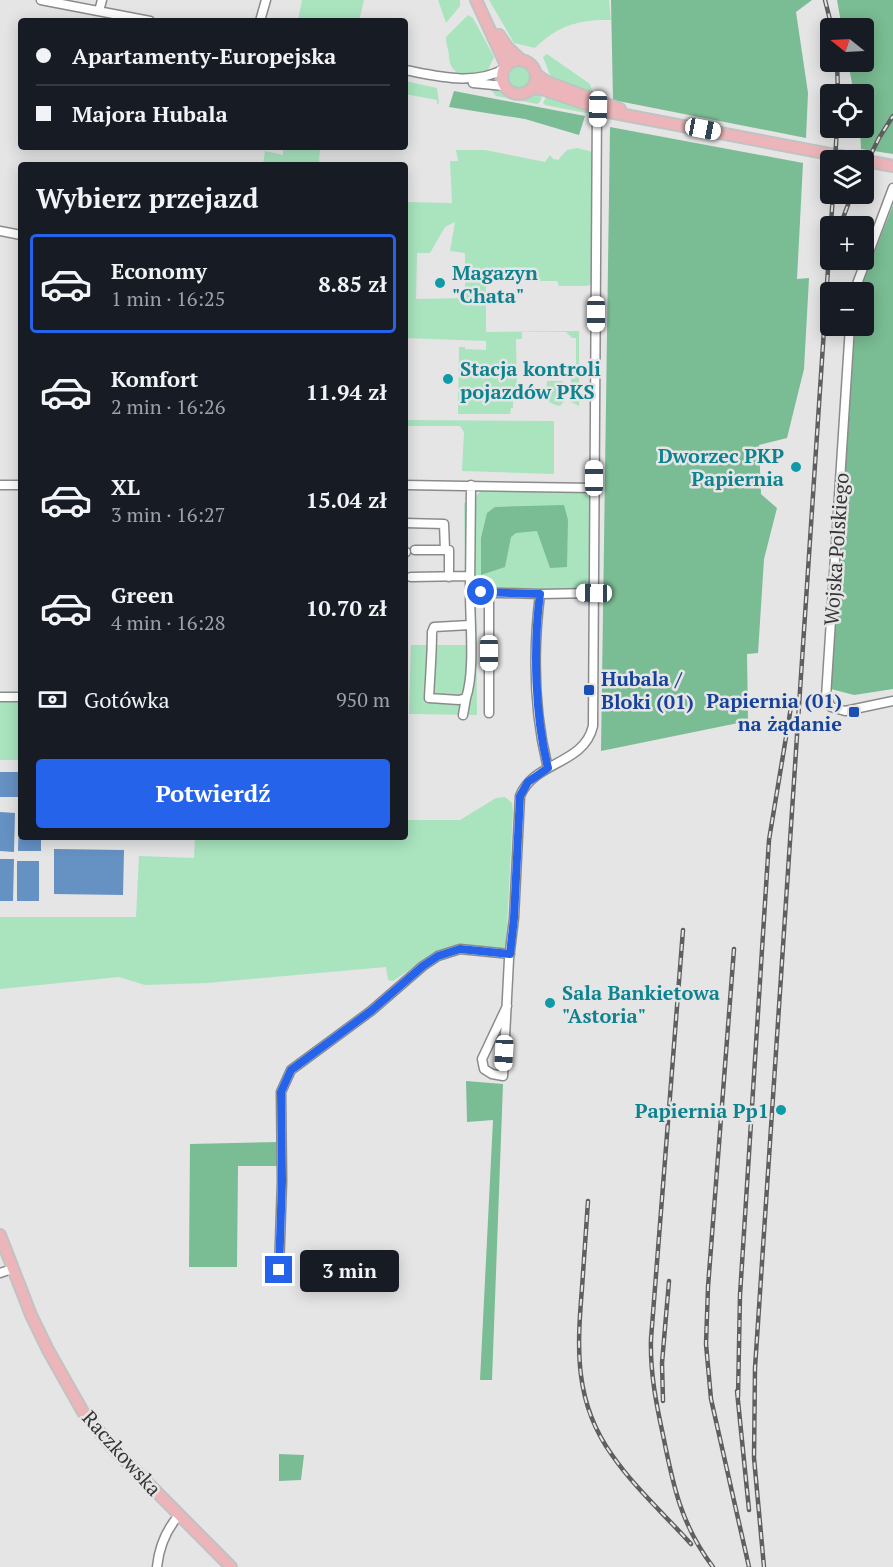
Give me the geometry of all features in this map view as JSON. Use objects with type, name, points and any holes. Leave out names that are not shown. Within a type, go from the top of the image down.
[{"type":"main road","points":[[476,0],[508,48],[520,59],[530,63],[537,75],[547,82],[596,104]]},
{"type":"main road","points":[[485,15],[505,67],[502,77],[504,86],[512,93],[523,94],[532,88],[537,75]]},
{"type":"main road","points":[[505,67],[520,59]]},
{"type":"main road","points":[[532,88],[633,115],[893,166]]},
{"type":"main road","name":"Raczkowska","points":[[0,1235],[12,1269],[48,1350],[83,1412],[111,1446],[231,1567]]},
{"type":"street","points":[[41,0],[135,18]]},
{"type":"street","points":[[99,11],[102,0]]},
{"type":"street","points":[[261,18],[266,0]]},
{"type":"street","points":[[440,77],[478,78],[489,76],[505,67]]},
{"type":"street","points":[[408,71],[461,83],[489,83],[504,86]]},
{"type":"street","points":[[507,1006],[482,1059],[484,1069],[492,1074],[503,1076],[520,796],[528,782],[578,751],[588,741],[593,717],[596,104]]},
{"type":"street","points":[[858,282],[893,188]]},
{"type":"street","points":[[0,231],[18,234]]},
{"type":"street","name":"Wojska Polskiego","points":[[849,336],[826,697],[831,707],[845,711],[893,701]]},
{"type":"street","points":[[0,485],[18,485]]},
{"type":"street","points":[[408,485],[594,488]]},
{"type":"street","points":[[463,715],[469,691],[471,485]]},
{"type":"street","points":[[408,523],[444,524],[445,550]]},
{"type":"street","points":[[409,552],[449,550],[449,578]]},
{"type":"street","points":[[411,577],[470,576]]},
{"type":"street","points":[[470,592],[594,593]]},
{"type":"street","points":[[489,592],[489,713]]},
{"type":"street","points":[[540,594],[537,625],[538,720],[548,768]]},
{"type":"street","points":[[466,698],[459,700],[429,698],[432,632],[436,626],[471,625]]},
{"type":"street","points":[[0,698],[18,697]]},
{"type":"street","points":[[279,1270],[282,1181],[281,1092],[291,1070],[371,1011],[438,956],[460,949],[510,954]]},
{"type":"street","points":[[0,1273],[12,1269]]},
{"type":"street","points":[[157,1567],[160,1548],[165,1536],[179,1515]]},
{"type":"green space","points":[[302,0],[364,0],[360,18],[299,18]]},
{"type":"green space","points":[[438,0],[460,0],[460,6],[446,23]]},
{"type":"green space","points":[[489,0],[609,0],[611,20],[569,25],[543,40],[535,48],[514,43]]},
{"type":"green space","points":[[611,0],[812,0],[796,12],[808,93],[806,138],[613,100]]},
{"type":"green space","points":[[837,0],[893,0],[893,154],[861,149],[860,138],[874,138],[874,84],[852,84],[850,72],[874,72],[874,18],[840,18]]},
{"type":"green space","points":[[468,15],[473,18],[494,57],[485,72],[461,73],[456,71],[450,63],[446,37]]},
{"type":"green space","points":[[547,54],[590,84],[593,95],[552,80],[543,57]]},
{"type":"green space","points":[[519,63],[528,67],[532,76],[528,85],[519,89],[510,85],[506,76],[510,67]]},
{"type":"green space","points":[[408,82],[437,88],[439,103],[437,105],[437,100],[408,95]]},
{"type":"green space","points":[[492,86],[513,97],[543,93],[537,104],[496,96],[492,91]]},
{"type":"green space","points":[[454,91],[585,116],[579,135],[525,119],[449,107]]},
{"type":"green space","points":[[547,95],[587,110],[591,114],[545,105],[543,103]]},
{"type":"green space","points":[[610,127],[803,163],[797,279],[809,278],[804,369],[787,438],[759,445],[761,494],[777,508],[764,559],[758,653],[747,654],[748,721],[601,751]]},
{"type":"green space","points":[[577,148],[593,152],[593,279],[591,284],[559,286],[557,281],[537,281],[537,274],[486,273],[486,332],[579,331],[579,406],[571,402],[571,376],[576,376],[576,338],[572,338],[566,332],[522,332],[522,339],[516,339],[517,393],[513,393],[513,408],[510,414],[458,414],[459,347],[486,350],[486,341],[408,338],[408,202],[452,203],[450,161],[458,161],[456,150],[485,150],[545,162],[550,155],[553,159],[558,160],[567,150]],"holes":[[[455,222],[450,251],[465,253],[465,298],[416,299],[417,253],[430,253],[445,227]]]},
{"type":"green space","points":[[283,150],[320,150],[319,162],[263,162],[265,151],[283,155]]},
{"type":"green space","points":[[893,205],[893,689],[854,695],[831,689],[854,336],[874,336],[874,282],[863,282],[867,270],[874,270],[874,253]]},
{"type":"green space","points":[[547,381],[562,381],[566,385],[566,399],[560,406],[551,403],[547,398]]},
{"type":"green space","points":[[408,420],[554,421],[554,474],[462,471],[464,432],[460,426],[408,426]]},
{"type":"green space","points":[[481,491],[587,491],[590,501],[591,584],[585,590],[476,588],[477,715],[409,714],[411,645],[466,645],[464,503],[474,503],[475,497]]},
{"type":"green space","points":[[564,505],[568,520],[567,567],[550,568],[537,531],[516,533],[511,537],[505,567],[481,575],[481,538],[487,513],[495,507]]},
{"type":"green space","points":[[0,701],[18,701],[18,760],[0,760]]},
{"type":"green space","points":[[505,797],[512,803],[513,811],[506,945],[503,949],[458,946],[436,952],[393,981],[388,980],[386,967],[207,983],[145,985],[119,977],[0,989],[0,917],[136,917],[139,856],[194,858],[195,840],[408,840],[408,820],[460,820],[496,798]]},
{"type":"green space","points":[[466,1081],[503,1084],[492,1380],[480,1380],[493,1120],[467,1122]]},
{"type":"green space","points":[[280,1142],[277,1166],[238,1166],[237,1267],[189,1267],[190,1144]]},
{"type":"green space","points":[[279,1454],[304,1455],[301,1480],[279,1481]]},
{"type":"water","points":[[0,772],[18,772],[18,797],[0,797]]},
{"type":"water","points":[[0,812],[15,813],[14,852],[0,851]]},
{"type":"water","points":[[18,840],[41,840],[41,851],[18,851]]},
{"type":"water","points":[[54,849],[124,850],[123,895],[54,894]]},
{"type":"water","points":[[0,859],[14,859],[13,901],[0,901]]},
{"type":"water","points":[[17,861],[39,861],[39,901],[17,901]]},
{"type":"railway","points":[[825,0],[830,18]]},
{"type":"railway","points":[[837,72],[838,84]]},
{"type":"railway","points":[[873,150],[893,116]]},
{"type":"railway","points":[[836,138],[836,150]]},
{"type":"railway","points":[[764,1567],[754,1458],[755,1368],[832,204]]},
{"type":"railway","points":[[844,216],[848,204]]},
{"type":"railway","points":[[738,1397],[740,1295],[769,840],[791,707]]},
{"type":"railway","points":[[683,930],[651,1363],[658,1411],[675,1488],[693,1536],[713,1567]]},
{"type":"railway","points":[[734,949],[708,1287],[706,1344],[711,1399],[749,1567]]},
{"type":"railway","points":[[588,1201],[579,1332],[584,1395],[600,1435],[612,1455],[640,1490],[691,1544]]},
{"type":"railway","points":[[663,1401],[662,1363],[669,1281]]},
{"type":"railway","points":[[737,1391],[749,1510]]},
{"type":"place","name":"Magazyn \"Chata\"","points":[[440,283]]},
{"type":"place","name":"Stacja kontroli pojazdów PKS","points":[[448,379]]},
{"type":"place","name":"Dworzec PKP Papiernia","points":[[796,467]]},
{"type":"place","name":"Hubala / Bloki (01)","points":[[589,690]]},
{"type":"place","name":"Papiernia (01) na żądanie","points":[[854,712]]},
{"type":"place","name":"Sala Bankietowa \"Astoria\"","points":[[550,1003]]},
{"type":"place","name":"Papiernia Pp1","points":[[781,1110]]},
{"type":"route","points":[[279,1270],[282,1181],[281,1092],[291,1070],[371,1011],[438,956],[460,949],[510,954],[520,796],[528,782],[548,768],[538,720],[537,625],[540,594],[481,592]]}]
